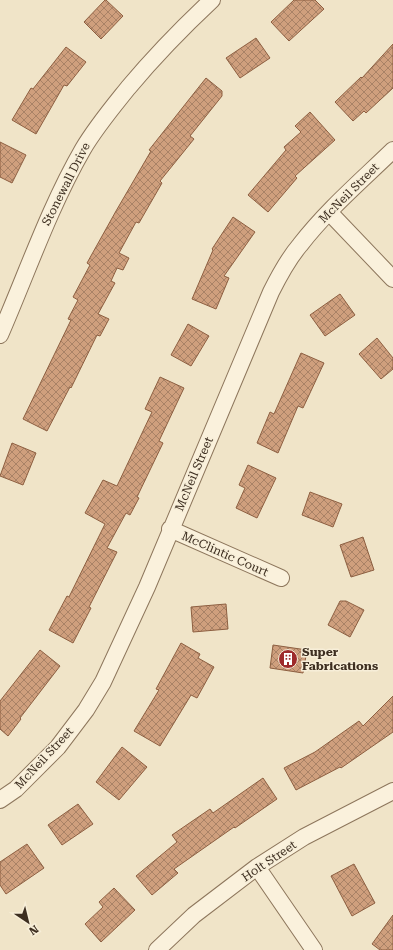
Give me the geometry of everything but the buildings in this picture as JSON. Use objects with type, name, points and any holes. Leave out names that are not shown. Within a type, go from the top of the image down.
[{"type":"street","name":"Stonewall Drive","points":[[0,335],[42,232],[71,171],[84,148],[107,114],[150,62],[212,0]]},
{"type":"street","name":"McNeil Street","points":[[0,800],[16,789],[58,747],[86,710],[103,682],[146,587],[271,292],[282,272],[299,245],[329,212],[393,150]]},
{"type":"street","points":[[329,212],[393,279]]},
{"type":"street","name":"McClintic Court","points":[[170,530],[281,578]]},
{"type":"street","name":"Holt Street","points":[[158,950],[194,915],[256,867],[304,837],[393,791]]},
{"type":"street","points":[[256,867],[314,950]]},
{"type":"place","name":"Super Fabrications","points":[[288,659]]}]
